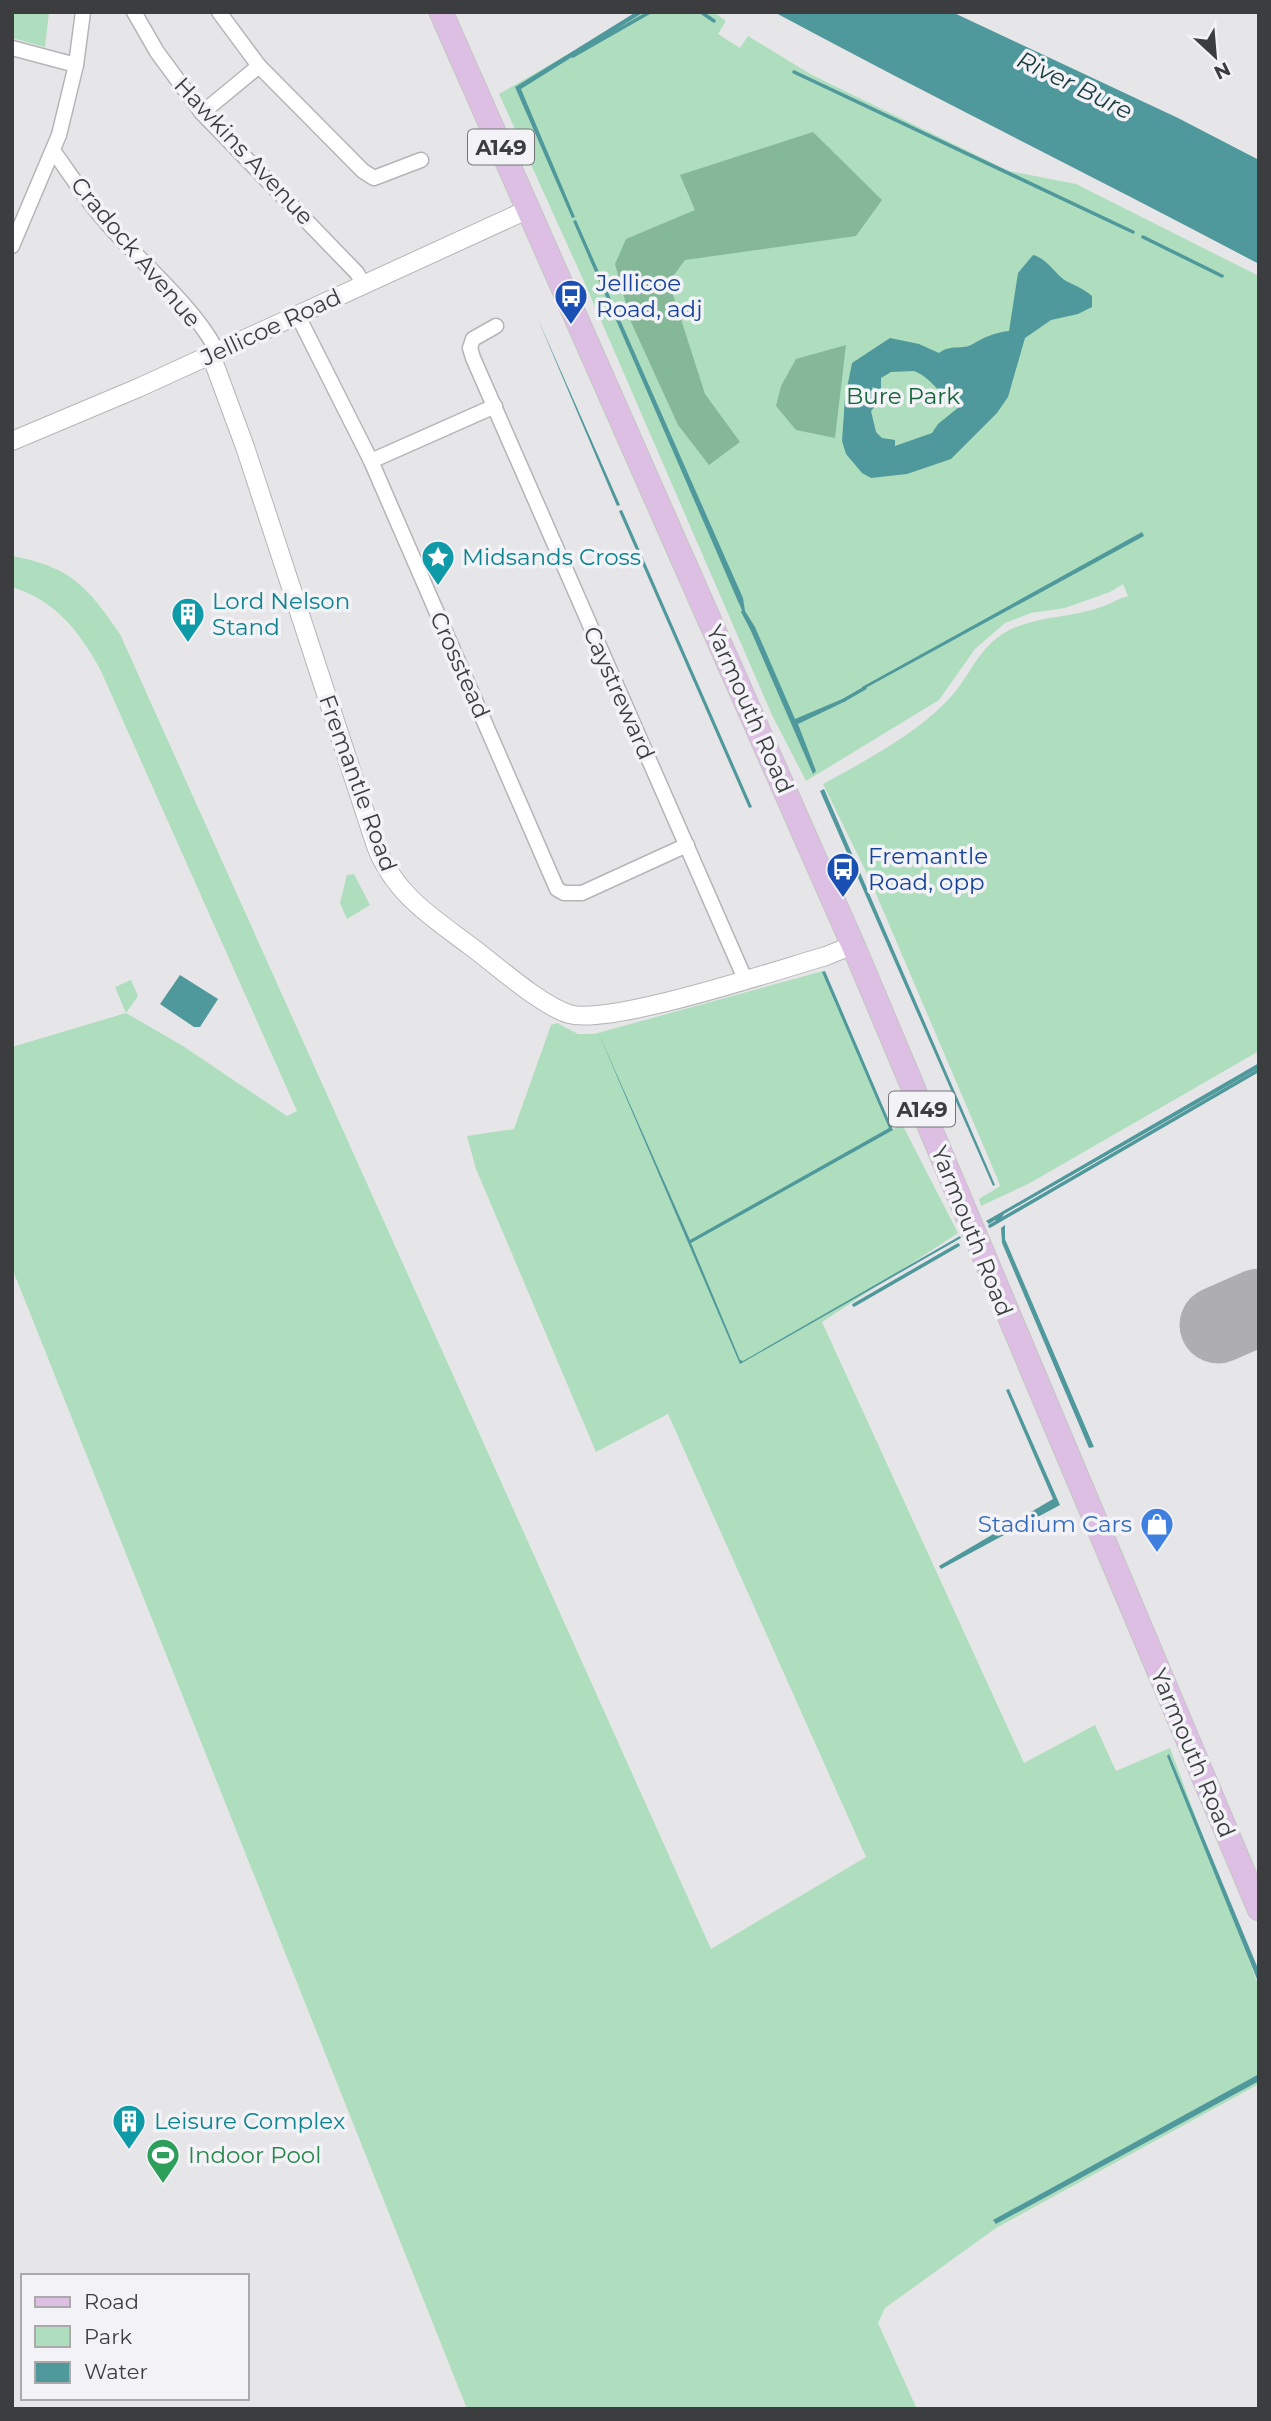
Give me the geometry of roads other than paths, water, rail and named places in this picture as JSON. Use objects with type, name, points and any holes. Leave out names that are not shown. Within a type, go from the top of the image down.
[{"type":"main road","name":"A149","points":[[441,12],[529,208]]},
{"type":"main road","name":"Yarmouth Road","points":[[529,208],[853,945],[1259,1909]]},
{"type":"street","points":[[12,246],[54,152],[76,65],[83,12]]},
{"type":"street","name":"Hawkins Avenue","points":[[134,12],[157,52],[202,113],[316,229],[363,284]]},
{"type":"street","points":[[219,12],[259,66],[322,132],[374,178],[421,160]]},
{"type":"street","points":[[12,48],[76,65]]},
{"type":"street","points":[[202,113],[259,66]]},
{"type":"street","name":"Cradock Avenue","points":[[54,152],[103,220],[212,341],[214,353]]},
{"type":"street","name":"Jellicoe Road","points":[[12,441],[214,353],[529,208]]},
{"type":"street","name":"Crosstead","points":[[298,314],[371,461],[557,889],[564,893],[582,894],[687,845]]},
{"type":"street","name":"Caystreward","points":[[496,326],[479,333],[470,348],[746,979]]},
{"type":"street","name":"Fremantle Road","points":[[214,353],[376,846],[392,880],[414,904],[551,1006],[567,1014],[605,1016],[746,979],[853,945]]},
{"type":"street","points":[[371,461],[495,406]]},
{"type":"water","points":[[636,12],[644,12],[521,89],[575,217],[572,218],[515,87]]},
{"type":"water","name":"River Bure","points":[[774,12],[952,12],[1178,118],[1259,160],[1259,264],[895,76]]},
{"type":"water","points":[[576,220],[743,598],[745,611],[755,627],[795,719],[847,697],[846,701],[798,724],[816,771],[813,774],[573,221]]},
{"type":"water","points":[[1033,255],[1038,257],[1066,281],[1092,296],[1092,307],[1078,314],[1051,320],[1025,338],[1008,397],[997,413],[951,459],[907,474],[871,478],[862,473],[846,454],[842,441],[845,398],[852,363],[890,338],[919,344],[939,353],[1009,331],[1018,273]],"holes":[[[914,371],[945,394],[960,399],[959,407],[938,424],[932,433],[895,446],[895,440],[882,438],[876,432],[871,411],[878,403],[872,387],[881,390],[881,378],[891,372]]]},
{"type":"water","points":[[537,317],[620,505],[617,506]]},
{"type":"water","points":[[622,510],[752,807],[749,808],[619,511]]},
{"type":"water","points":[[1142,532],[1144,536],[862,690],[862,687]]},
{"type":"water","points":[[824,789],[995,1185],[993,1186],[820,791]]},
{"type":"water","points":[[825,971],[893,1130],[691,1243],[740,1360],[743,1361],[960,1236],[961,1238],[740,1364],[598,1032],[690,1240],[889,1128],[822,972]]},
{"type":"water","points":[[180,975],[218,999],[200,1027],[194,1027],[160,1004]]},
{"type":"water","points":[[1259,1063],[1259,1068],[1004,1214],[998,1223],[995,1220],[989,1224],[986,1221]]},
{"type":"water","points":[[1005,1225],[1005,1239],[1094,1447],[1089,1448],[1002,1243],[1001,1228]]},
{"type":"water","points":[[1009,1389],[1060,1505],[941,1569],[939,1566],[1053,1499],[1006,1390]]},
{"type":"water","points":[[1169,1754],[1259,1971],[1259,1984],[1167,1756]]},
{"type":"water","points":[[1259,2074],[1259,2081],[996,2224],[993,2220]]},
{"type":"waterway","points":[[573,56],[650,12]]},
{"type":"waterway","points":[[701,12],[714,21]]},
{"type":"waterway","points":[[794,72],[1133,232]]},
{"type":"waterway","points":[[1143,237],[1222,276]]},
{"type":"waterway","points":[[721,557],[740,601]]},
{"type":"waterway","points":[[743,612],[752,629]]},
{"type":"waterway","points":[[844,700],[865,688]]},
{"type":"waterway","points":[[990,1226],[1259,1070]]},
{"type":"waterway","points":[[854,1305],[958,1245]]},
{"type":"place","name":"Jellicoe Road, adj","points":[[571,326]]},
{"type":"place","name":"Midsands Cross","points":[[438,587]]},
{"type":"place","name":"Lord Nelson Stand","points":[[188,644]]},
{"type":"place","name":"Fremantle Road, opp","points":[[843,899]]},
{"type":"place","name":"Stadium Cars","points":[[1157,1554]]},
{"type":"place","name":"Leisure Complex","points":[[129,2151]]},
{"type":"place","name":"Indoor Pool","points":[[163,2185]]},
{"type":"park label","name":"Bure Park","points":[[903,396]]}]
